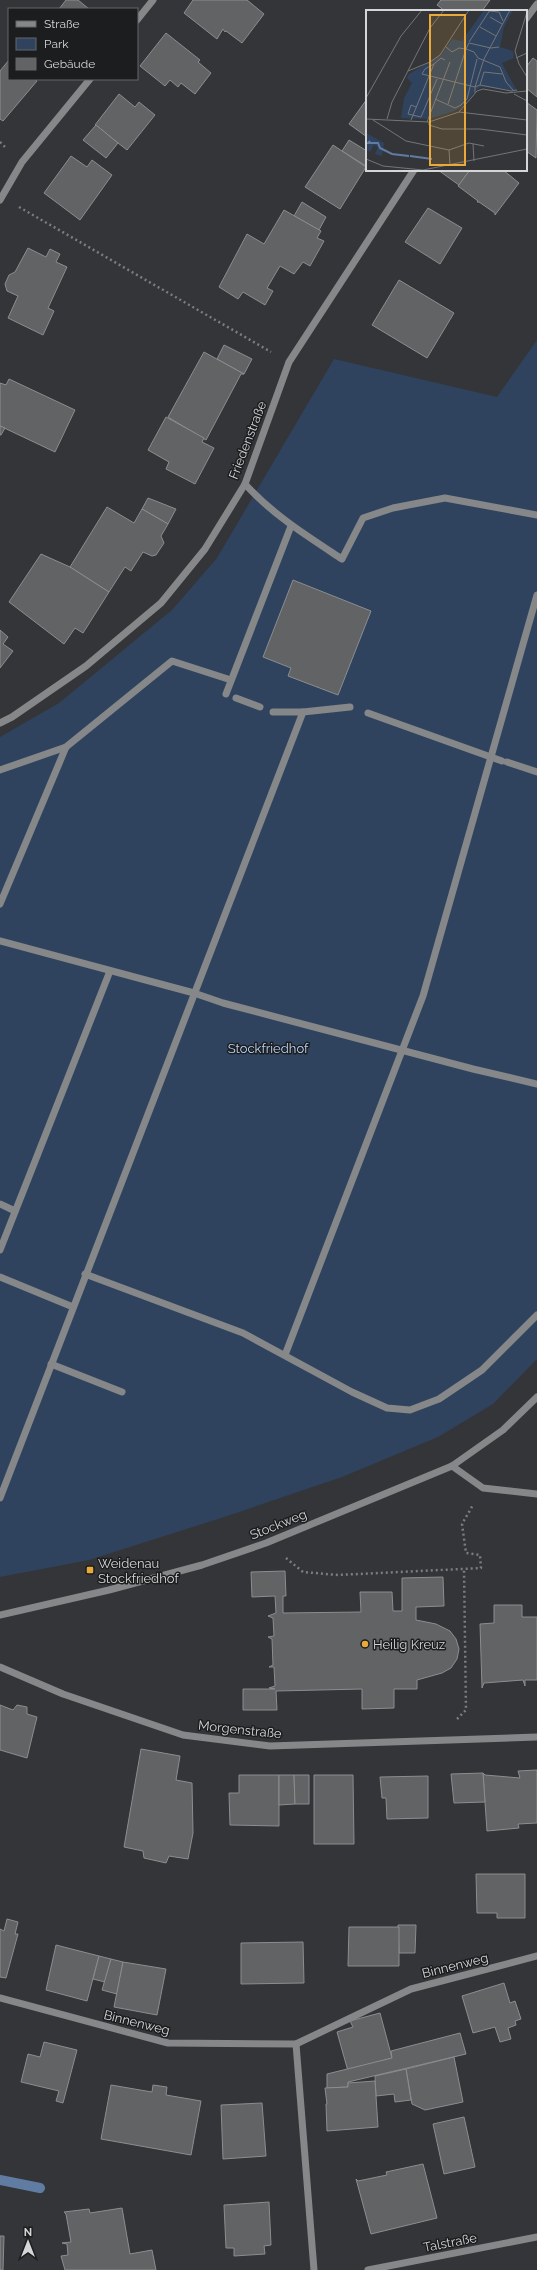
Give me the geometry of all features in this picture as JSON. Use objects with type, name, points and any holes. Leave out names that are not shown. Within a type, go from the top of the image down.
[{"type":"street","points":[[138,19],[153,0]]},
{"type":"street","points":[[527,18],[537,4]]},
{"type":"street","points":[[1,198],[22,162],[89,80]]},
{"type":"street","name":"Friedenstraße","points":[[0,723],[12,717],[86,666],[161,603],[205,549],[245,484],[289,362],[413,171]]},
{"type":"street","points":[[245,484],[258,498],[291,526],[342,559],[363,518],[393,508],[445,498],[537,516]]},
{"type":"street","points":[[226,694],[291,526]]},
{"type":"street","points":[[285,1355],[423,996],[537,595]]},
{"type":"street","points":[[0,770],[66,747],[172,661],[231,680]]},
{"type":"street","points":[[236,698],[260,708]]},
{"type":"street","points":[[273,712],[303,712],[350,707]]},
{"type":"street","points":[[0,1498],[85,1274],[303,712]]},
{"type":"street","points":[[368,713],[504,762],[537,772]]},
{"type":"street","points":[[0,904],[66,747]]},
{"type":"street","points":[[0,941],[194,993],[223,1004],[537,1084]]},
{"type":"street","points":[[0,1250],[110,971]]},
{"type":"street","points":[[0,1204],[15,1211]]},
{"type":"street","points":[[85,1274],[243,1333],[352,1392],[387,1408],[410,1410],[439,1399],[482,1370],[537,1314]]},
{"type":"street","points":[[0,1277],[73,1307]]},
{"type":"street","points":[[51,1364],[122,1392]]},
{"type":"street","name":"Stockweg","points":[[0,1615],[117,1588],[202,1564],[266,1543],[452,1466],[503,1430],[537,1397]]},
{"type":"street","points":[[452,1466],[483,1488],[537,1494]]},
{"type":"street","name":"Morgenstraße","points":[[0,1667],[63,1694],[182,1734],[270,1746],[537,1737]]},
{"type":"street","name":"Binnenweg","points":[[0,1998],[168,2043],[296,2044],[411,1989],[537,1956]]},
{"type":"street","points":[[296,2044],[314,2270]]},
{"type":"street","name":"Talstraße","points":[[368,2270],[537,2237]]},
{"type":"path","points":[[1,198],[289,362]]},
{"type":"path","points":[[266,1543],[303,1572],[338,1575],[481,1568],[480,1555],[466,1553],[462,1524]]},
{"type":"path","points":[[435,1740],[466,1710],[464,1569]]},
{"type":"green space","name":"Stockfriedhof","points":[[537,340],[537,1359],[493,1404],[438,1437],[342,1477],[221,1518],[89,1560],[0,1577],[0,737],[59,703],[172,610],[217,558],[334,359],[497,397]]},
{"type":"building","points":[[66,0],[78,0],[88,8],[60,8]]},
{"type":"building","points":[[193,0],[247,0],[264,14],[242,43],[226,31],[225,32],[223,29],[217,39],[184,13]]},
{"type":"building","points":[[441,0],[490,0],[483,10],[444,10],[437,5]]},
{"type":"building","points":[[166,33],[200,60],[198,62],[211,73],[195,94],[181,83],[178,87],[170,80],[165,86],[140,66]]},
{"type":"building","points":[[533,58],[537,61],[537,97],[527,89],[527,66]]},
{"type":"building","points":[[8,61],[8,80],[37,81],[3,121],[0,119],[0,71]]},
{"type":"building","points":[[119,94],[135,107],[139,102],[155,115],[127,150],[95,125]]},
{"type":"building","points":[[366,100],[366,136],[349,124]]},
{"type":"building","points":[[527,103],[537,110],[536,158],[527,152]]},
{"type":"building","points":[[96,125],[118,143],[106,158],[83,140]]},
{"type":"building","points":[[349,140],[366,150],[366,166],[342,151]]},
{"type":"building","points":[[333,145],[366,167],[340,209],[305,187]]},
{"type":"building","points":[[71,156],[87,167],[92,160],[112,175],[80,220],[44,193]]},
{"type":"building","points":[[439,171],[469,171],[459,185]]},
{"type":"building","points":[[469,171],[504,171],[519,183],[495,215],[495,213],[477,202],[478,201],[458,186]]},
{"type":"building","points":[[302,202],[326,217],[319,230],[294,216]]},
{"type":"building","points":[[428,208],[462,228],[440,264],[405,242]]},
{"type":"building","points":[[284,210],[321,231],[317,238],[324,241],[310,266],[303,262],[294,274],[280,266],[267,288],[273,291],[265,305],[243,292],[238,299],[219,287],[247,234],[264,244]]},
{"type":"building","points":[[28,248],[46,257],[50,249],[60,254],[56,262],[67,267],[48,308],[54,311],[43,335],[8,318],[18,296],[7,291],[5,284],[9,275],[15,272]]},
{"type":"building","points":[[399,280],[454,313],[427,358],[372,325]]},
{"type":"building","points":[[224,345],[252,359],[244,374],[217,359]]},
{"type":"building","points":[[204,352],[244,374],[241,374],[206,440],[168,417]]},
{"type":"building","points":[[9,379],[75,410],[55,452],[0,426],[0,383],[6,385]]},
{"type":"building","points":[[166,417],[204,438],[202,442],[214,448],[195,484],[166,469],[169,462],[148,450]]},
{"type":"building","points":[[0,426],[5,428],[1,435],[0,435]]},
{"type":"building","points":[[148,498],[176,509],[168,524],[142,509]]},
{"type":"building","points":[[107,507],[134,523],[142,509],[168,524],[161,536],[164,543],[156,555],[152,556],[143,552],[131,571],[125,567],[109,592],[70,567]]},
{"type":"building","points":[[41,554],[70,567],[109,592],[83,633],[75,628],[64,644],[9,602]]},
{"type":"building","points":[[293,580],[371,611],[338,695],[288,676],[291,668],[263,657]]},
{"type":"building","points":[[0,630],[8,637],[3,644],[13,651],[0,668]]},
{"type":"building","name":"Heilig Kreuz","points":[[285,1571],[286,1596],[283,1596],[283,1613],[361,1612],[360,1592],[392,1592],[393,1611],[402,1611],[402,1578],[443,1577],[444,1606],[416,1607],[416,1620],[436,1624],[450,1631],[456,1639],[459,1649],[457,1659],[451,1668],[442,1673],[417,1680],[417,1689],[394,1689],[394,1708],[362,1709],[362,1689],[276,1691],[277,1710],[243,1710],[243,1689],[275,1689],[269,1688],[275,1686],[274,1667],[269,1667],[273,1665],[272,1639],[268,1637],[274,1636],[273,1618],[268,1616],[276,1613],[275,1596],[252,1597],[251,1572]]},
{"type":"building","points":[[494,1605],[522,1605],[522,1617],[537,1617],[537,1680],[525,1680],[525,1686],[523,1680],[484,1683],[482,1688],[480,1624],[494,1623]]},
{"type":"building","points":[[0,1705],[13,1710],[17,1705],[27,1707],[27,1714],[37,1717],[27,1758],[0,1750]]},
{"type":"building","points":[[141,1749],[180,1756],[176,1780],[192,1783],[193,1833],[188,1859],[169,1856],[166,1863],[144,1858],[143,1851],[124,1847]]},
{"type":"building","points":[[537,1770],[537,1823],[518,1824],[519,1828],[487,1831],[483,1773],[485,1775],[520,1778],[518,1771]]},
{"type":"building","points":[[483,1773],[485,1802],[454,1803],[451,1774]]},
{"type":"building","points":[[239,1775],[279,1775],[279,1826],[230,1825],[229,1793],[239,1793]]},
{"type":"building","points":[[279,1775],[294,1775],[295,1804],[279,1805]]},
{"type":"building","points":[[294,1775],[309,1775],[309,1804],[295,1804]]},
{"type":"building","points":[[314,1775],[353,1775],[354,1844],[314,1844]]},
{"type":"building","points":[[428,1776],[428,1818],[387,1819],[386,1798],[382,1798],[380,1777]]},
{"type":"building","points":[[476,1874],[525,1874],[525,1918],[497,1918],[497,1913],[477,1913]]},
{"type":"building","points":[[7,1919],[18,1922],[15,1934],[18,1934],[6,1978],[0,1977],[0,1929],[4,1931]]},
{"type":"building","points":[[398,1925],[416,1925],[415,1953],[399,1953]]},
{"type":"building","points":[[349,1927],[399,1927],[399,1966],[348,1966]]},
{"type":"building","points":[[303,1942],[304,1983],[241,1984],[241,1943]]},
{"type":"building","points":[[56,1945],[99,1956],[87,2001],[46,1990]]},
{"type":"building","points":[[99,1956],[111,1959],[105,1982],[93,1979]]},
{"type":"building","points":[[111,1959],[123,1962],[117,1994],[102,1990]]},
{"type":"building","points":[[123,1962],[166,1969],[157,2015],[114,2007]]},
{"type":"building","points":[[504,1983],[510,2003],[515,2001],[521,2019],[515,2021],[516,2025],[508,2028],[511,2039],[500,2042],[495,2027],[473,2033],[462,1996]]},
{"type":"building","points":[[380,2013],[392,2058],[348,2071],[337,2032],[353,2027],[350,2021]]},
{"type":"building","points":[[460,2033],[466,2054],[348,2082],[348,2087],[327,2088],[327,2074],[392,2058],[391,2051]]},
{"type":"building","points":[[44,2042],[77,2050],[63,2103],[56,2101],[59,2091],[21,2082],[28,2054],[40,2057]]},
{"type":"building","points":[[454,2057],[463,2102],[425,2110],[412,2104],[406,2069]]},
{"type":"building","points":[[406,2069],[411,2100],[395,2102],[394,2094],[376,2096],[375,2076]]},
{"type":"building","points":[[375,2081],[378,2127],[327,2131],[327,2104],[325,2088],[348,2087],[348,2083]]},
{"type":"building","points":[[111,2085],[152,2092],[153,2085],[167,2087],[166,2095],[201,2101],[191,2155],[101,2139]]},
{"type":"building","points":[[262,2103],[266,2156],[223,2159],[221,2105]]},
{"type":"building","points":[[464,2117],[475,2167],[444,2174],[433,2124]]},
{"type":"building","points":[[423,2164],[437,2218],[371,2234],[356,2179],[358,2181],[387,2175],[386,2172]]},
{"type":"building","points":[[269,2202],[271,2245],[264,2246],[265,2254],[234,2256],[234,2248],[226,2248],[224,2205]]},
{"type":"building","points":[[122,2208],[130,2254],[152,2250],[156,2270],[65,2270],[61,2256],[68,2255],[67,2244],[62,2243],[71,2242],[66,2214],[64,2212],[89,2209],[90,2213]]},
{"type":"building","points":[[0,2236],[4,2236],[3,2270],[0,2270]]},
{"type":"waterway","points":[[0,2180],[40,2188]]},
{"type":"place","name":"Weidenau Stockfriedhof","points":[[90,1570]]},
{"type":"place","name":"Heilig Kreuz","points":[[365,1644]]}]
